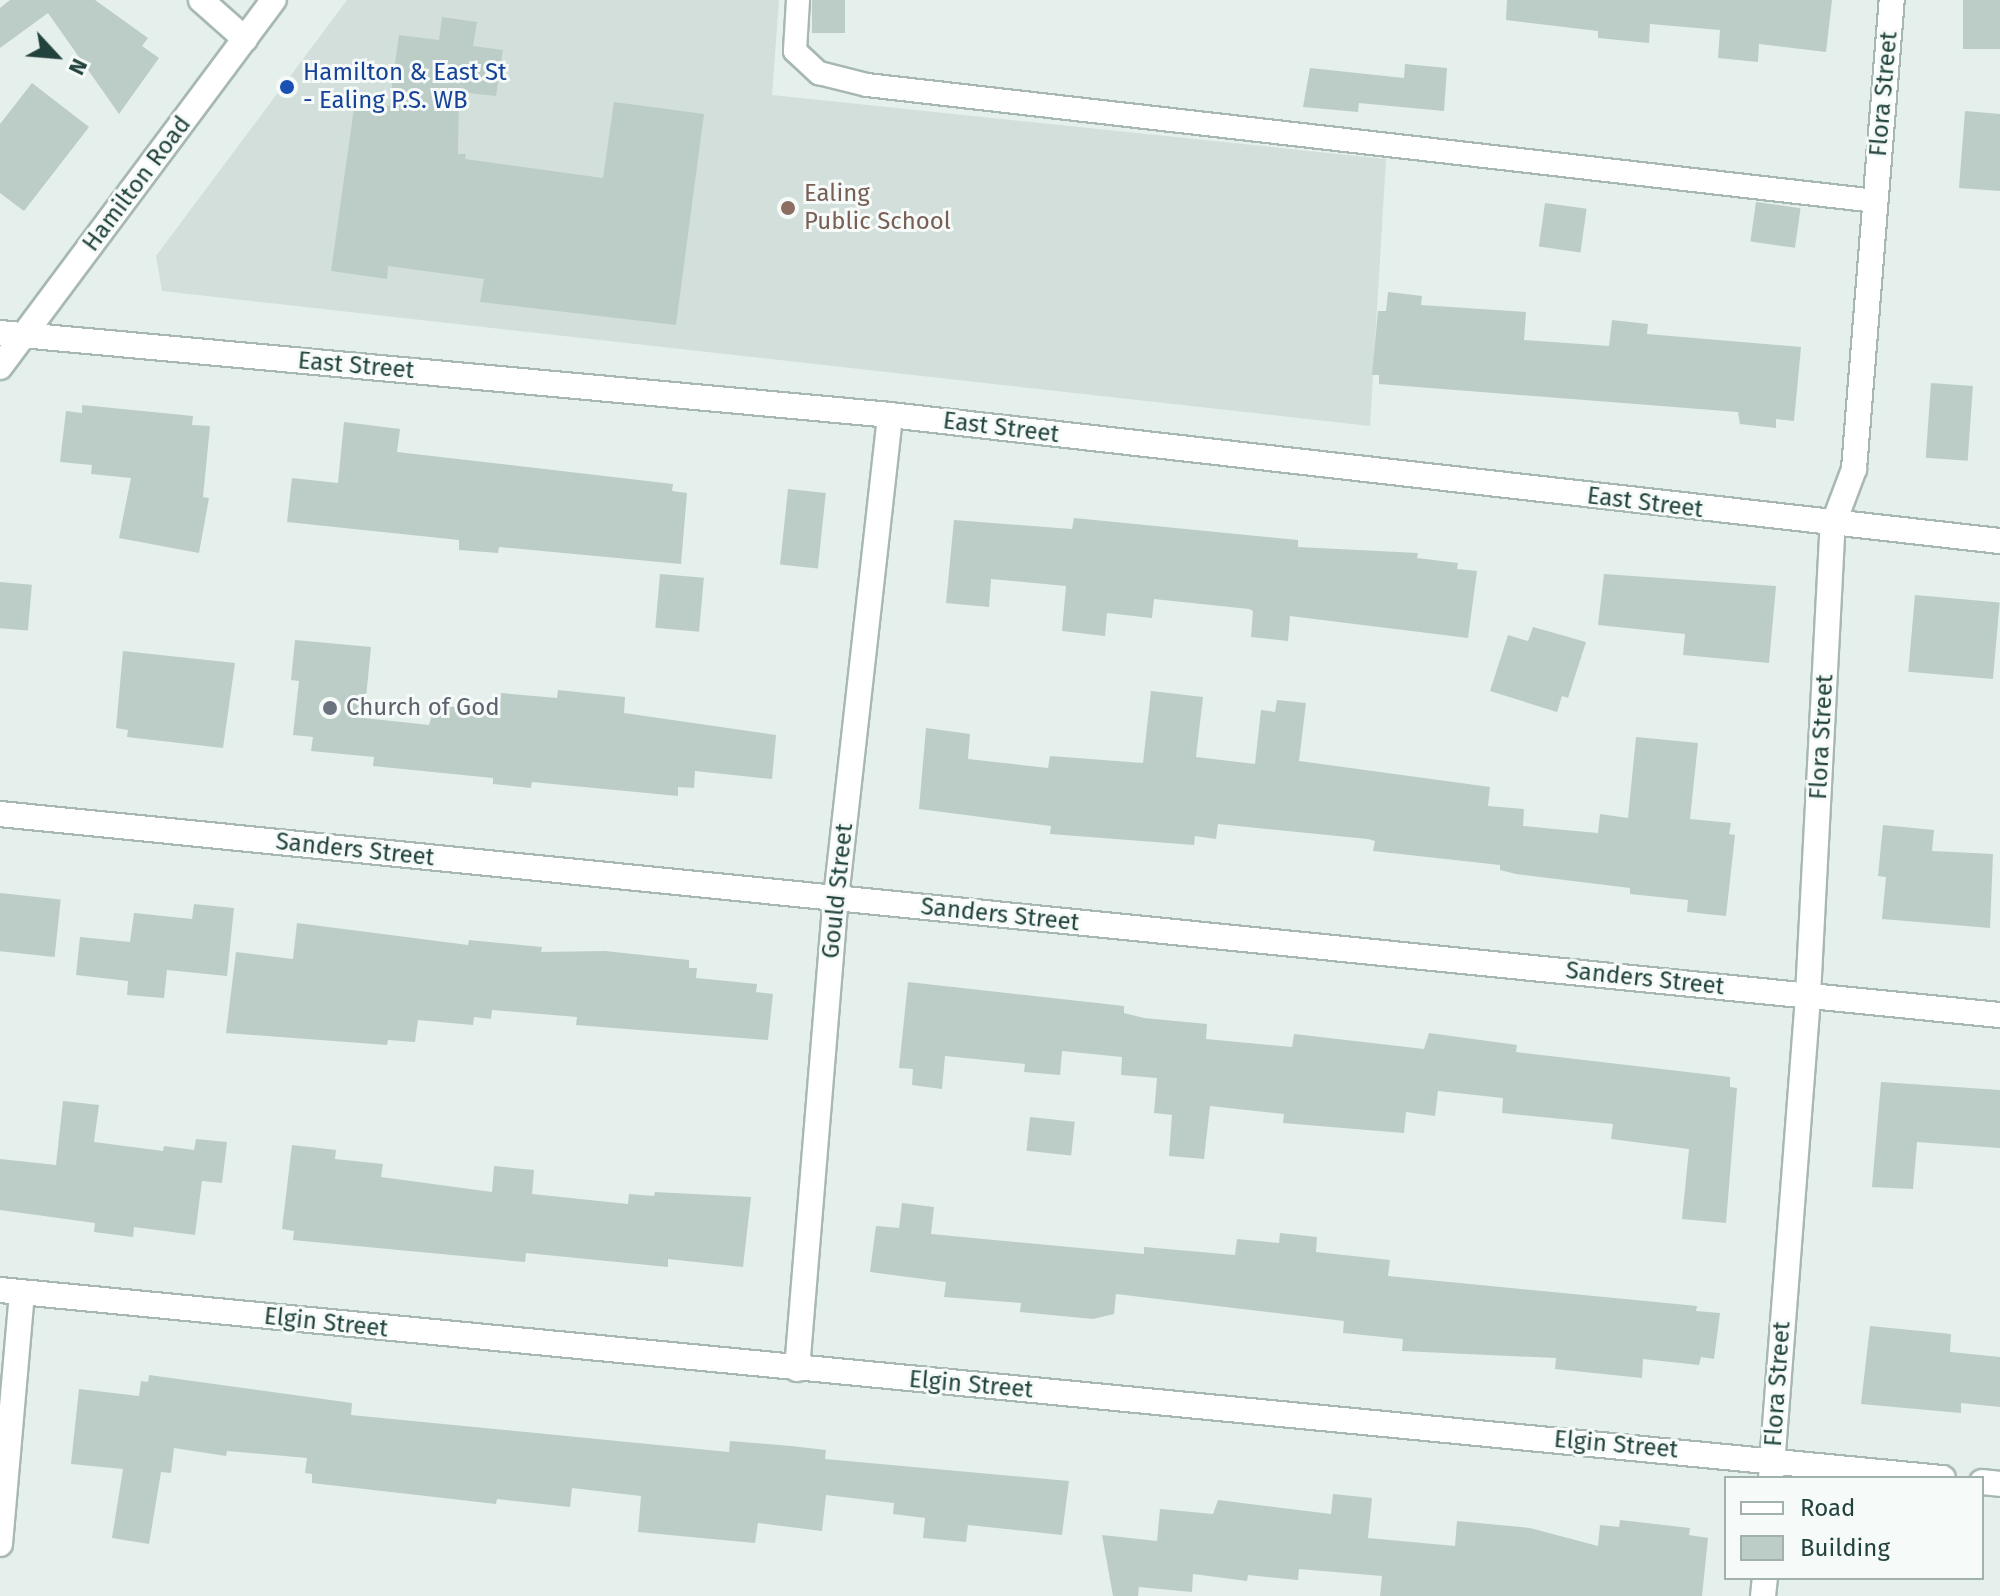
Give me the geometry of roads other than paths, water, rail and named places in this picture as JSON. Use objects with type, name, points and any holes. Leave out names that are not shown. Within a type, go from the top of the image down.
[{"type":"street","points":[[201,0],[245,39]]},
{"type":"street","name":"Hamilton Road","points":[[0,367],[12,335],[274,0]]},
{"type":"street","name":"Flora Street","points":[[1771,1469],[1808,995],[1833,525],[1854,469],[1892,0]]},
{"type":"street","name":"East Street","points":[[12,335],[890,415],[1833,525],[2000,541]]},
{"type":"street","name":"Gould Street","points":[[797,1369],[836,898],[890,415]]},
{"type":"street","name":"Sanders Street","points":[[0,814],[2000,1015]]},
{"type":"street","points":[[0,1544],[11,1292]]},
{"type":"street","name":"Elgin Street","points":[[11,1292],[1771,1469],[1905,1476]]},
{"type":"lane","points":[[798,0],[795,51],[819,73],[867,85],[1876,201]]},
{"type":"place","name":"Hamilton & East St - Ealing P.S. WB","points":[[287,87]]},
{"type":"place","name":"Ealing Public School","points":[[788,208]]},
{"type":"place","name":"Church of God","points":[[330,708]]}]
